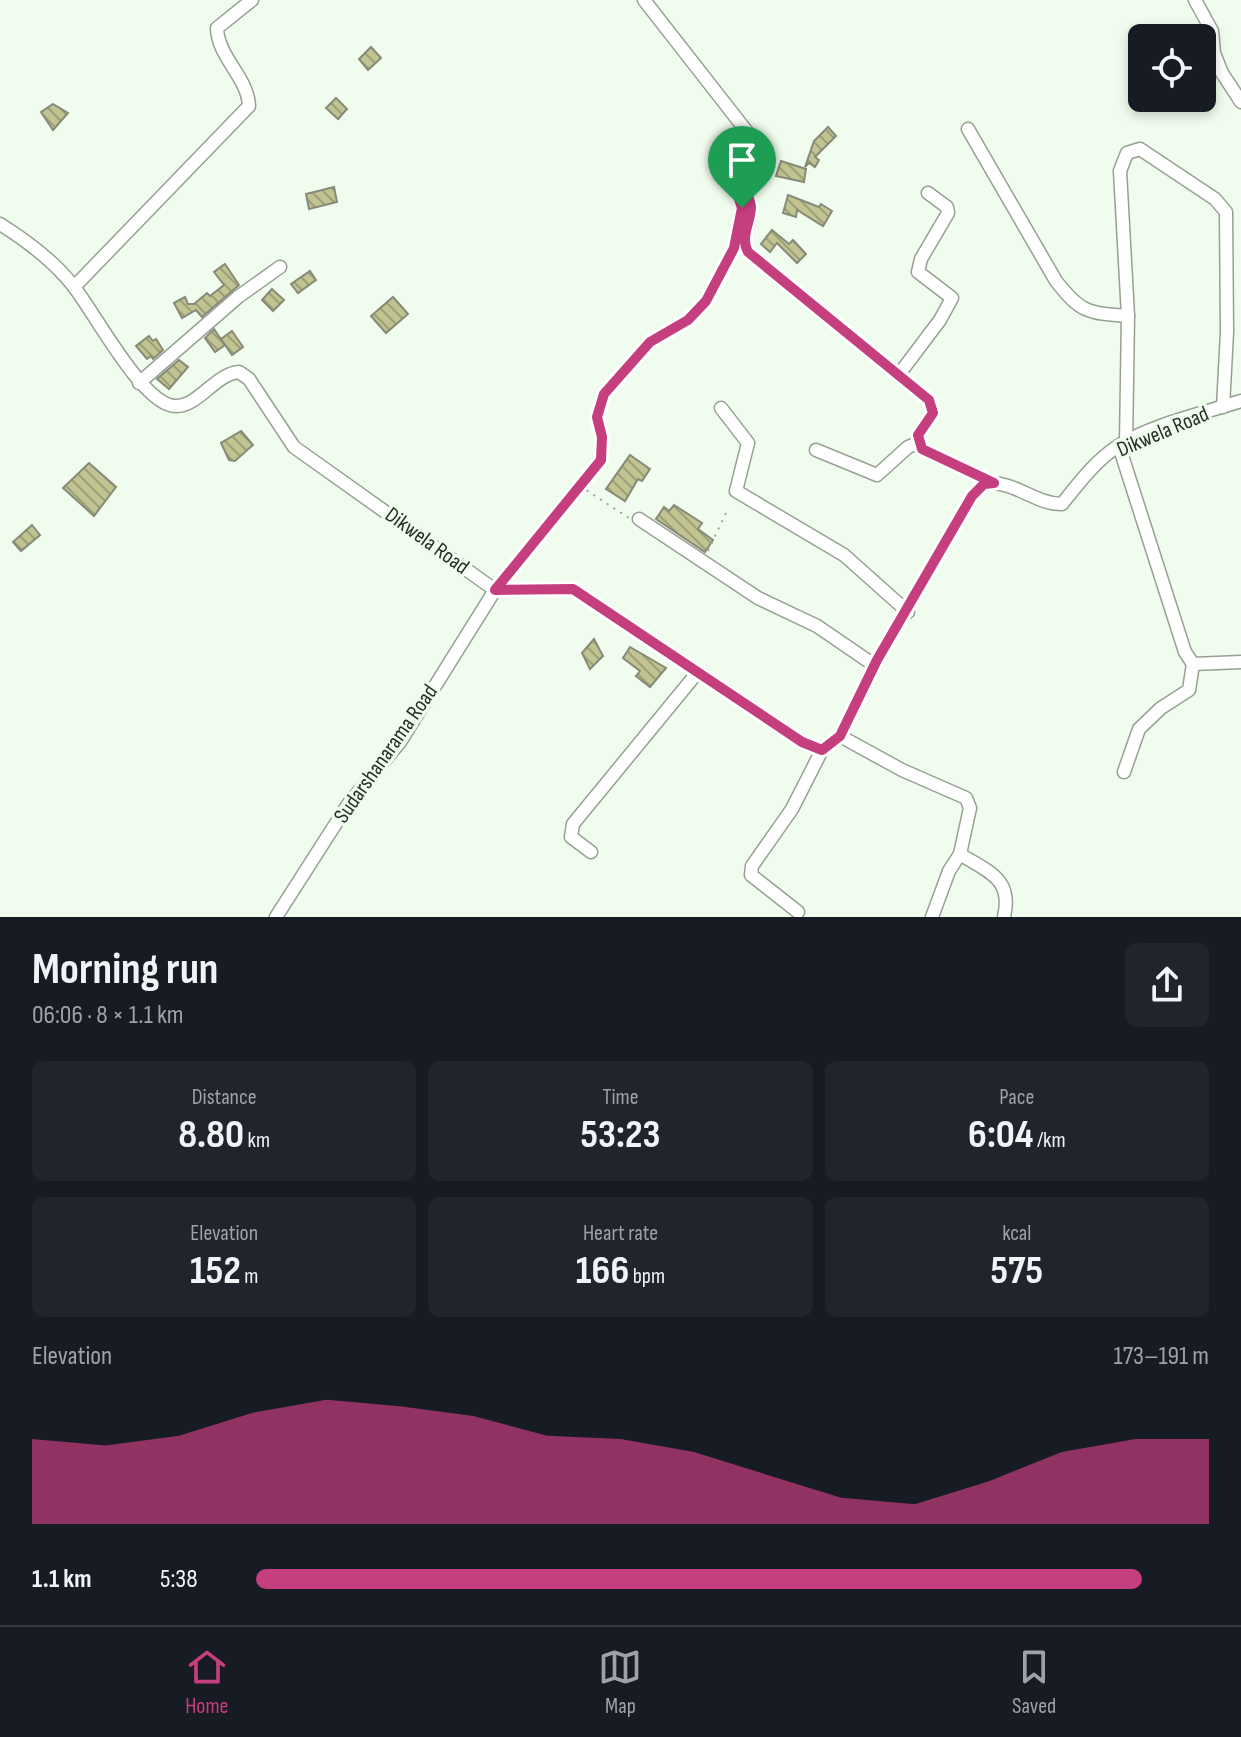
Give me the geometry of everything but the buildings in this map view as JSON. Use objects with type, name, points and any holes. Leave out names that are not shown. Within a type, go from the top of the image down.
[{"type":"street","points":[[74,287],[249,106],[249,93],[218,41],[217,28],[252,0]]},
{"type":"street","points":[[644,0],[755,142],[757,153],[744,175],[744,186],[751,206],[744,244],[748,252],[900,373],[933,406],[918,435],[918,443]]},
{"type":"street","points":[[1195,0],[1212,31],[1214,53],[1222,73],[1241,102]]},
{"type":"street","points":[[968,129],[1056,281],[1072,301],[1089,313],[1128,316]]},
{"type":"street","points":[[1124,772],[1139,729],[1161,708],[1189,690],[1193,664],[1185,652],[1122,445],[1128,316],[1120,171],[1127,153],[1140,149],[1215,199],[1226,212],[1227,332],[1223,407]]},
{"type":"street","points":[[900,373],[940,320],[952,298],[918,272],[921,259],[948,213],[947,207],[928,193]]},
{"type":"street","name":"Dikwela Road","points":[[0,224],[74,287],[139,383],[158,401],[174,407],[184,404],[229,373],[239,372],[249,379],[294,447],[495,590]]},
{"type":"street","points":[[139,383],[238,297],[280,267]]},
{"type":"street","name":"Dikwela Road","points":[[994,483],[1012,486],[1044,504],[1062,504],[1086,475],[1122,445],[1241,401]]},
{"type":"street","points":[[721,408],[748,443],[736,491],[844,555],[908,612]]},
{"type":"street","points":[[816,450],[877,475],[908,447],[918,443]]},
{"type":"street","points":[[918,443],[937,457],[994,483]]},
{"type":"street","points":[[798,912],[751,875],[752,866],[792,809],[822,750],[840,736],[874,665],[908,612],[972,496],[984,484],[994,483]]},
{"type":"street","points":[[639,519],[700,562],[758,598],[817,626],[874,665]]},
{"type":"street","points":[[495,590],[573,589],[802,742],[822,750]]},
{"type":"street","name":"Sudarshanarama Road","points":[[276,917],[349,803],[400,742],[495,590]]},
{"type":"street","points":[[1193,664],[1241,662]]},
{"type":"street","points":[[591,852],[571,837],[573,824],[697,673]]},
{"type":"street","points":[[840,736],[902,770],[966,798],[970,808],[960,854],[949,871],[932,917]]},
{"type":"street","points":[[960,854],[1000,880],[1007,893],[1004,917]]},
{"type":"path","points":[[495,590],[601,460],[602,437],[597,417],[604,394],[650,342],[688,320],[706,301],[734,248]]},
{"type":"path","points":[[579,486],[630,519],[639,519]]},
{"type":"path","points":[[700,562],[719,533],[726,513]]},
{"type":"route","points":[[755,142],[757,153],[744,175],[744,186],[751,206],[744,244],[748,252],[900,373],[929,400],[933,413],[918,435],[922,449],[994,483],[984,484],[972,496],[904,619],[877,660],[840,736],[822,750],[802,742],[573,589],[495,590],[601,460],[602,437],[597,417],[604,394],[613,381],[650,342],[688,320],[706,301],[734,248],[742,208],[734,183],[737,166],[748,147],[755,142]]}]
